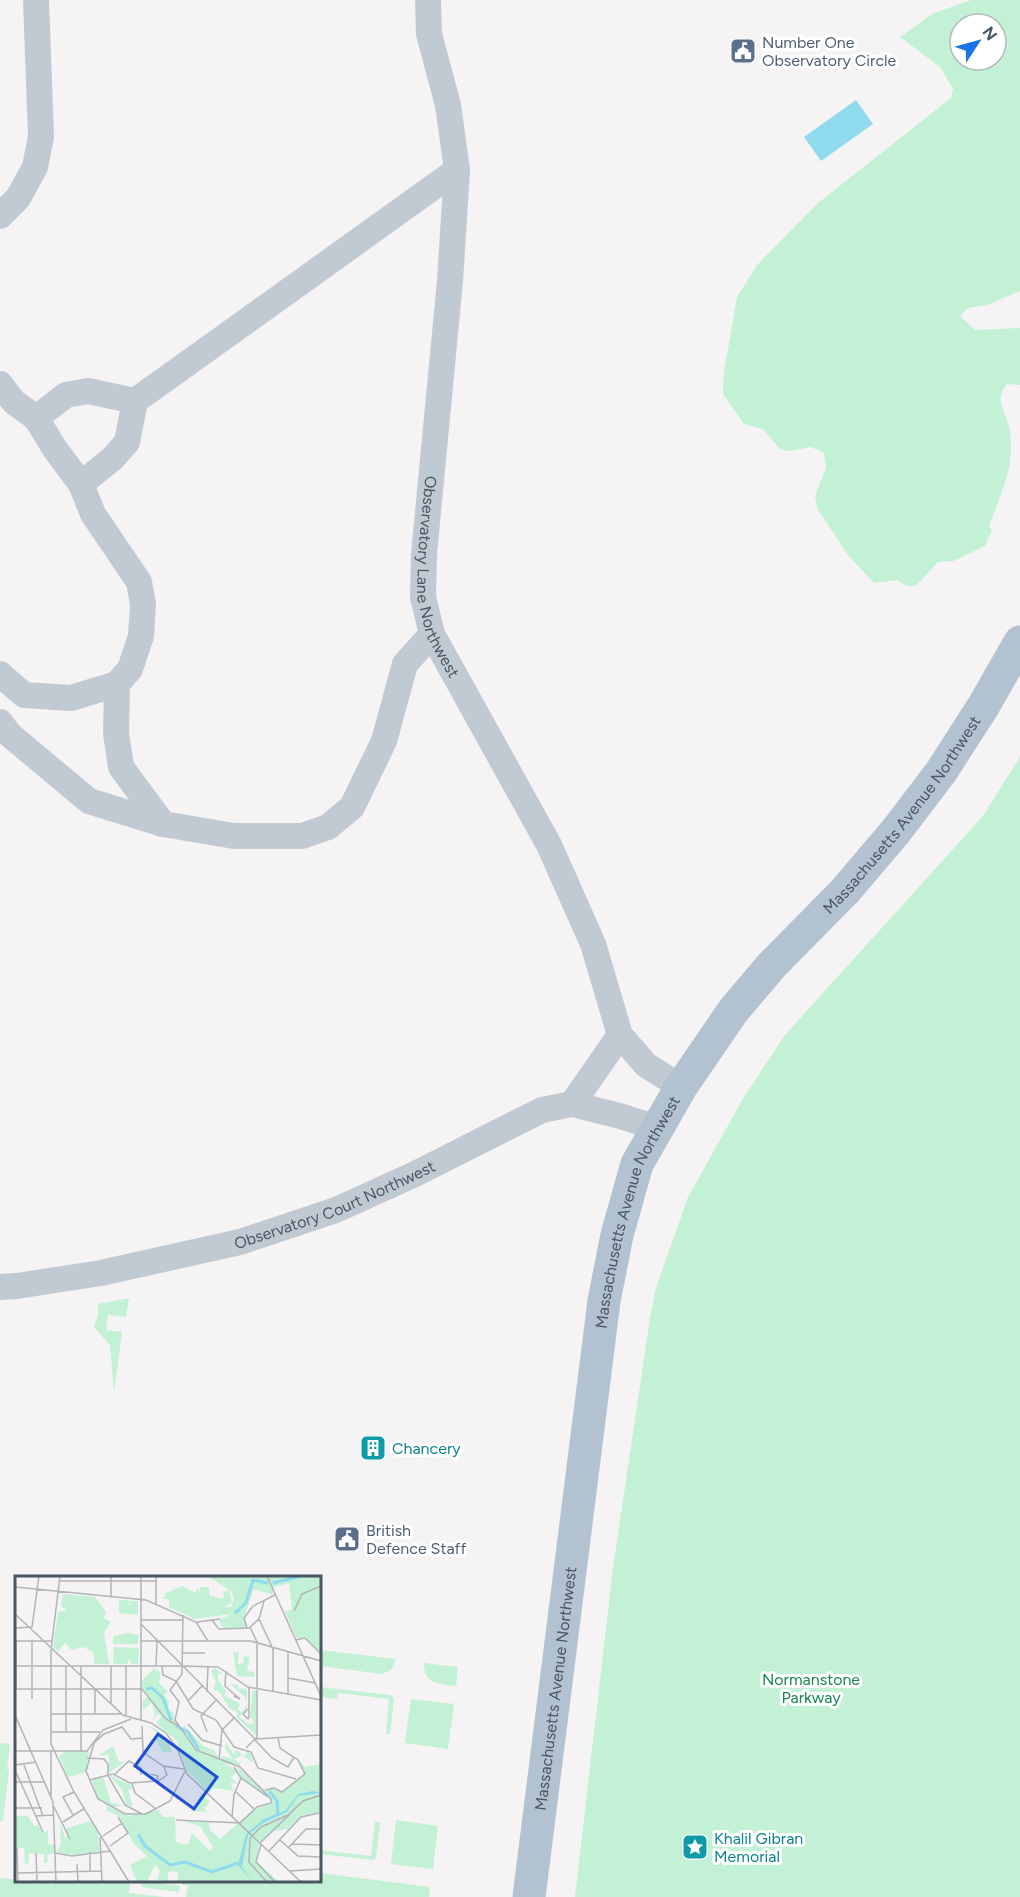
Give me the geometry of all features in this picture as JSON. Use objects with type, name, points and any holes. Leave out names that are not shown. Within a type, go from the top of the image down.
[{"type":"main road","name":"Massachusetts Avenue Northwest","points":[[529,1897],[606,1288],[617,1235],[638,1164],[681,1087],[733,1011],[772,965],[845,891],[896,831],[941,772],[984,705],[1020,642]]},
{"type":"street","points":[[0,216],[18,198],[35,167],[41,137],[36,0]]},
{"type":"street","name":"Observatory Lane Northwest","points":[[428,0],[429,34],[447,105],[457,170],[450,282],[424,554],[423,597],[432,634],[549,846],[593,944],[620,1035],[646,1065],[681,1087]]},
{"type":"street","points":[[81,484],[113,458],[127,442],[135,400],[457,170]]},
{"type":"street","points":[[0,384],[14,402],[36,418],[81,484],[93,514],[139,582],[143,604],[141,636],[130,669],[117,684],[71,698],[24,695],[0,674]]},
{"type":"street","points":[[36,418],[66,395],[88,391],[135,400]]},
{"type":"street","points":[[0,722],[10,735],[88,801],[163,824],[234,836],[302,836],[328,827],[352,807],[384,741],[405,664],[432,634]]},
{"type":"street","points":[[117,684],[116,733],[121,767],[163,824]]},
{"type":"street","points":[[572,1104],[620,1035]]},
{"type":"street","name":"Observatory Court Northwest","points":[[0,1287],[102,1273],[240,1242],[336,1210],[413,1175],[542,1110],[572,1104],[657,1128]]},
{"type":"green space","points":[[971,0],[1020,0],[1020,291],[987,305],[968,308],[960,316],[975,330],[1020,328],[1020,385],[1007,384],[1001,396],[1002,408],[1009,425],[1011,457],[1006,480],[989,526],[992,530],[985,546],[953,561],[938,562],[916,586],[907,586],[897,580],[874,583],[848,555],[817,508],[815,496],[826,468],[824,453],[811,447],[789,451],[780,449],[763,429],[744,424],[723,394],[724,372],[737,297],[758,264],[818,203],[951,98],[953,89],[940,67],[900,37],[932,14]]},
{"type":"green space","name":"Normanstone Parkway","points":[[1020,757],[1020,1897],[575,1897],[613,1568],[650,1318],[656,1288],[688,1197],[744,1097],[785,1035],[983,816]]},
{"type":"green space","points":[[129,1298],[126,1317],[108,1315],[106,1330],[122,1332],[114,1392],[110,1345],[94,1327],[98,1316],[98,1304]]},
{"type":"green space","points":[[321,1650],[396,1659],[391,1670],[382,1674],[321,1666]]},
{"type":"green space","points":[[424,1663],[458,1667],[456,1686],[429,1679],[424,1670]]},
{"type":"green space","points":[[321,1687],[391,1695],[394,1699],[390,1734],[386,1734],[389,1699],[338,1693],[337,1699],[321,1697]]},
{"type":"green space","points":[[411,1699],[454,1704],[448,1749],[405,1743]]},
{"type":"green space","points":[[0,1743],[10,1744],[3,1821],[0,1821]]},
{"type":"green space","points":[[396,1820],[438,1826],[433,1869],[391,1864]]},
{"type":"green space","points":[[375,1822],[380,1822],[376,1857],[373,1860],[321,1854],[321,1850],[371,1856]]},
{"type":"green space","points":[[321,1873],[430,1887],[429,1897],[186,1897],[188,1885],[182,1885],[182,1882],[321,1882]]},
{"type":"green space","points":[[0,1878],[15,1880],[15,1882],[53,1884],[54,1882],[130,1882],[129,1893],[164,1897],[0,1897]]},
{"type":"green space","points":[[142,1882],[165,1882],[165,1884],[180,1886],[179,1892],[141,1887]]},
{"type":"water","points":[[856,100],[873,124],[821,161],[804,137]]},
{"type":"place","name":"Number One Observatory Circle","points":[[743,51]]},
{"type":"place","name":"Chancery","points":[[373,1448]]},
{"type":"place","name":"British Defence Staff","points":[[347,1539]]},
{"type":"place","name":"Khalil Gibran Memorial","points":[[695,1847]]}]
